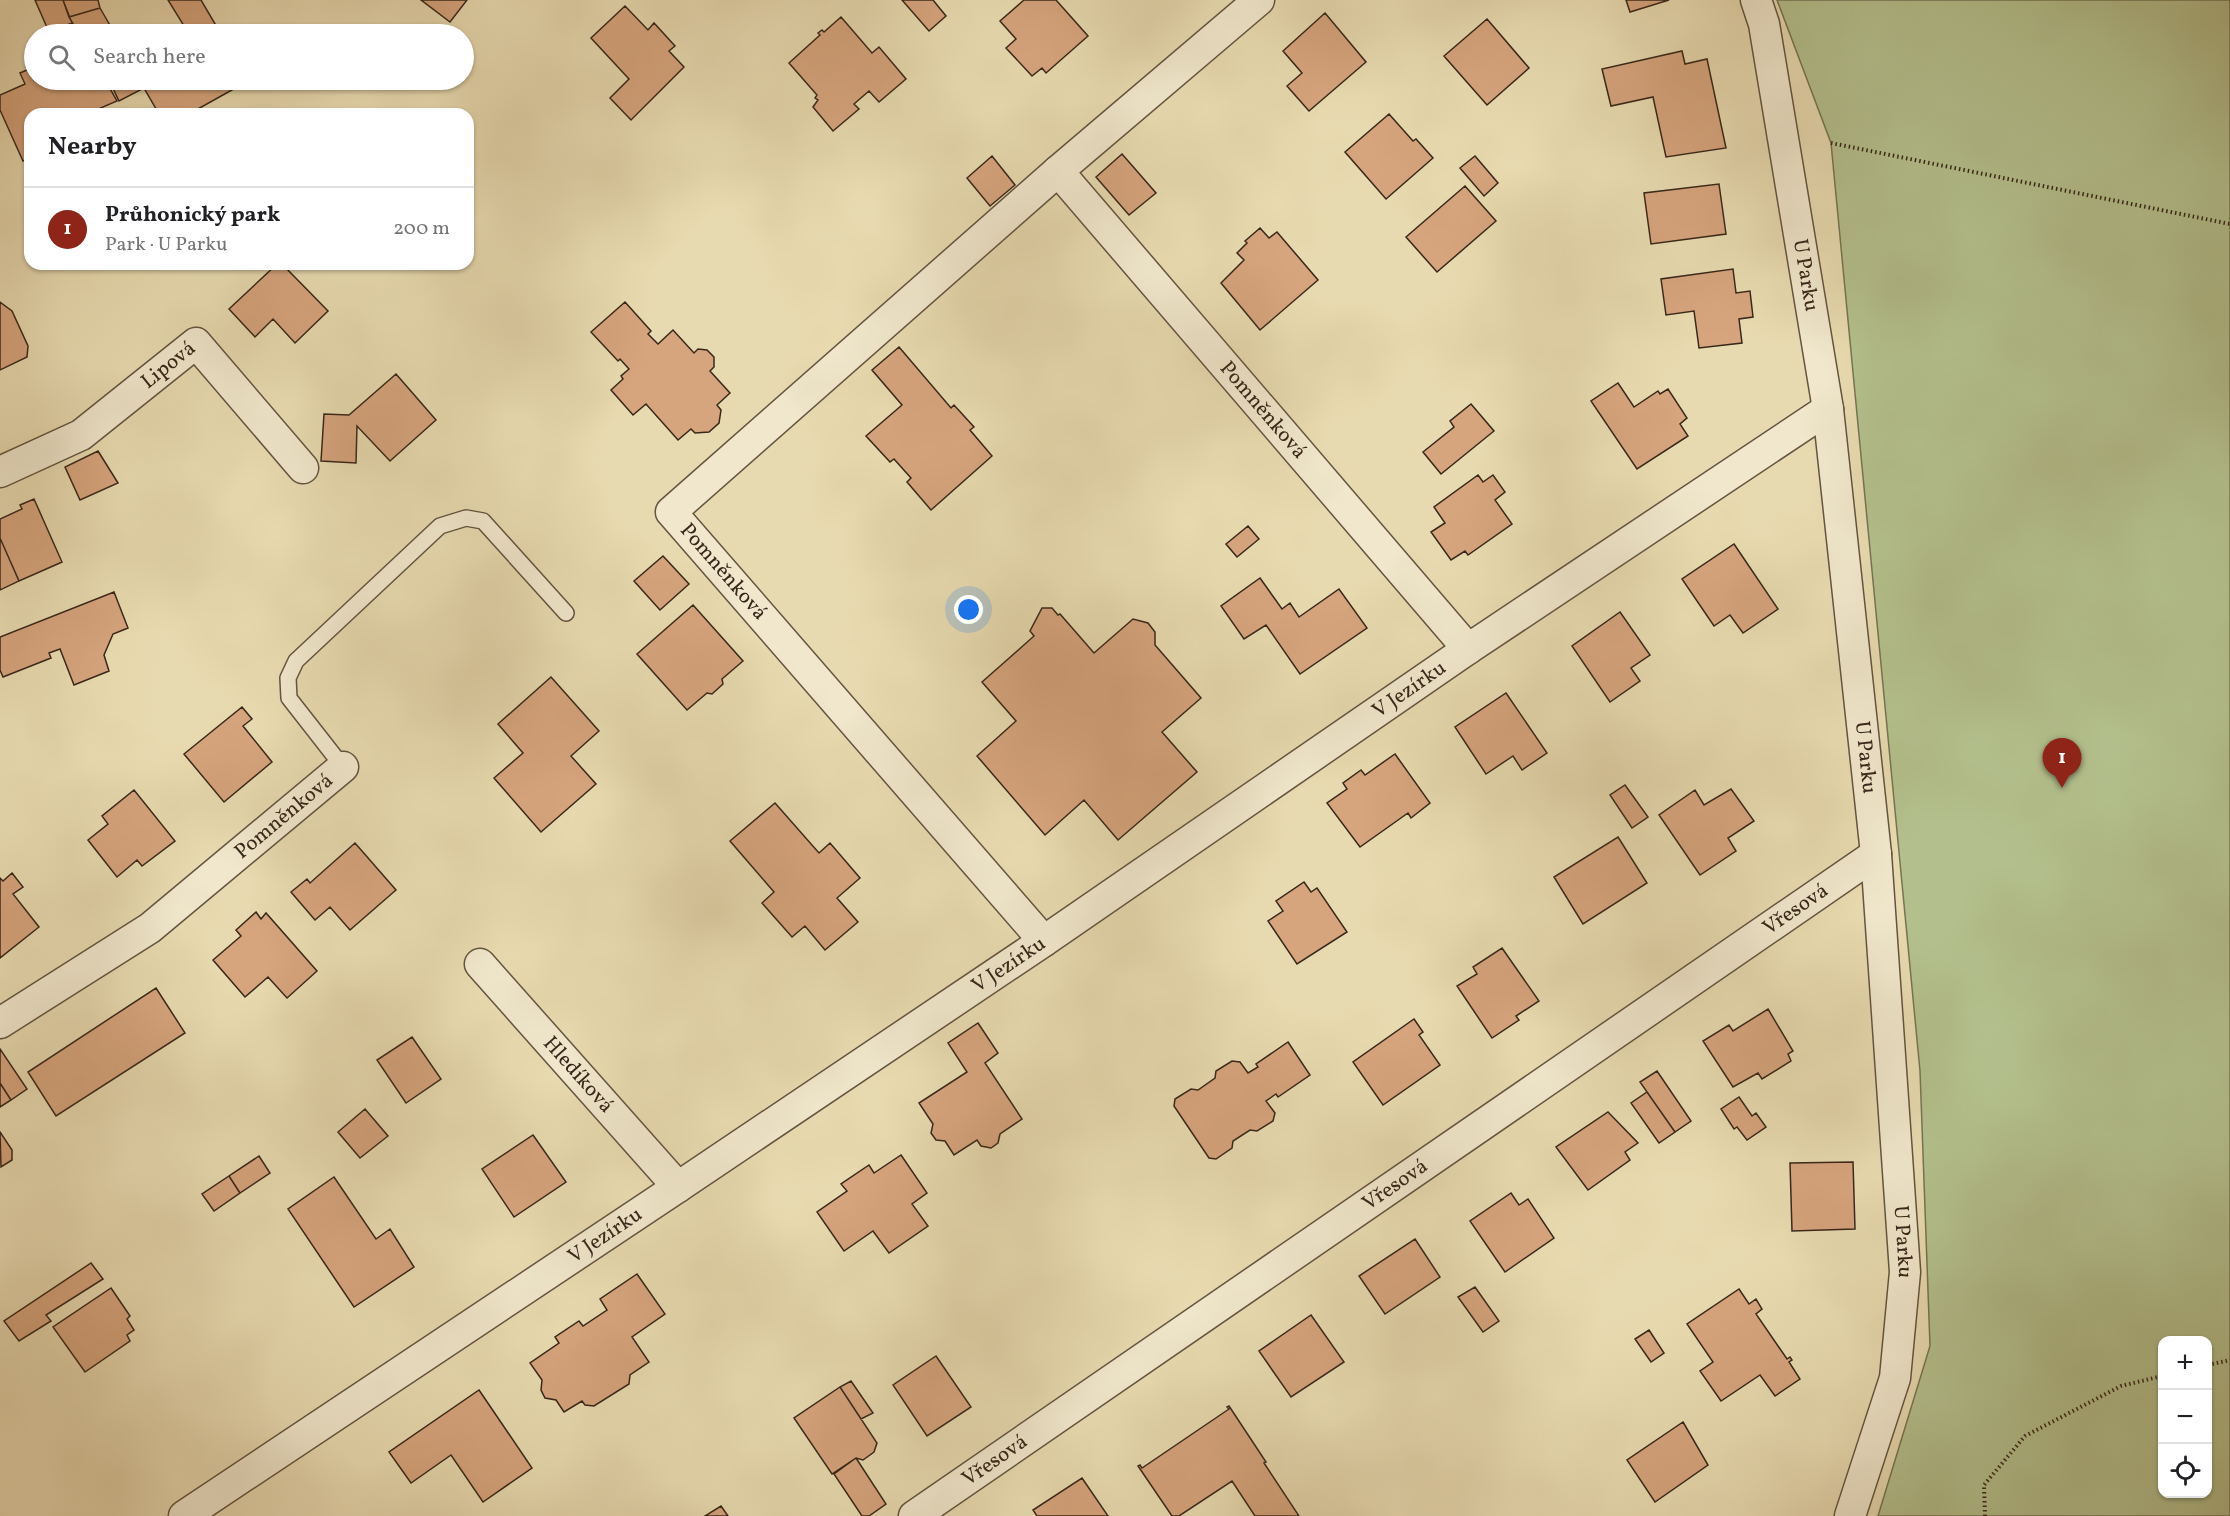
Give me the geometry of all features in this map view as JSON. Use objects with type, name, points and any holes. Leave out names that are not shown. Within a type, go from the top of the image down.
[{"type":"street","name":"Pomněnková","points":[[1044,940],[670,512],[1058,171],[1259,0]]},
{"type":"street","name":"U Parku","points":[[1756,0],[1764,24],[1828,409],[1876,854],[1905,1272],[1895,1378],[1850,1516]]},
{"type":"street","name":"Pomněnková","points":[[1058,171],[1468,649]]},
{"type":"street","name":"Lipová","points":[[0,472],[81,435],[196,343],[303,468]]},
{"type":"street","name":"V Jezírku","points":[[184,1516],[678,1187],[1044,940],[1468,649],[1828,409]]},
{"type":"street","name":"Pomněnková","points":[[0,1023],[150,928],[344,767]]},
{"type":"street","name":"Vřesová","points":[[914,1516],[1876,854]]},
{"type":"street","name":"Hledíková","points":[[480,964],[678,1187]]},
{"type":"lane","name":"Pomněnková","points":[[344,767],[289,698],[288,678],[297,661],[440,526],[466,518],[483,521],[566,613]]},
{"type":"path","points":[[1831,143],[2230,224]]},
{"type":"path","points":[[2212,1364],[2230,1360]]},
{"type":"path","points":[[1985,1516],[1984,1485],[2025,1436],[2121,1386],[2158,1377]]},
{"type":"green space","points":[[1777,0],[2230,0],[2230,1516],[1878,1516],[1930,1346],[1920,1071],[1831,143]]},
{"type":"building","points":[[35,0],[63,0],[72,23],[46,24]]},
{"type":"building","points":[[63,0],[98,0],[100,8],[69,17]]},
{"type":"building","points":[[168,0],[201,0],[215,24],[183,24]]},
{"type":"building","points":[[421,0],[467,0],[450,22]]},
{"type":"building","points":[[902,0],[933,0],[946,16],[929,31]]},
{"type":"building","points":[[1024,0],[1056,0],[1088,36],[1046,73],[1042,68],[1032,76],[1006,48],[1016,39],[1000,21]]},
{"type":"building","points":[[1626,0],[1669,0],[1630,12]]},
{"type":"building","points":[[625,6],[648,30],[654,23],[675,46],[669,51],[684,67],[631,120],[610,98],[629,79],[591,38]]},
{"type":"building","points":[[100,8],[109,24],[73,24],[69,17]]},
{"type":"building","points":[[1325,13],[1366,62],[1309,111],[1287,86],[1302,73],[1283,51]]},
{"type":"building","points":[[841,17],[872,53],[879,47],[906,79],[879,102],[869,91],[854,104],[859,109],[833,131],[813,107],[818,100],[815,98],[817,95],[789,63],[820,35],[818,33],[822,30],[824,32]]},
{"type":"building","points":[[1487,19],[1529,68],[1487,105],[1444,56]]},
{"type":"building","points":[[1682,51],[1685,64],[1707,59],[1726,148],[1666,157],[1653,97],[1611,106],[1602,69]]},
{"type":"building","points":[[24,84],[24,90],[111,90],[117,101],[101,108],[24,108],[23,161],[0,110],[0,95]]},
{"type":"building","points":[[114,90],[140,90],[119,101]]},
{"type":"building","points":[[145,90],[232,90],[200,108],[156,108]]},
{"type":"building","points":[[1389,114],[1413,141],[1416,139],[1433,158],[1386,199],[1345,152]]},
{"type":"building","points":[[1122,154],[1156,193],[1129,215],[1096,177]]},
{"type":"building","points":[[992,156],[1015,185],[990,206],[967,178]]},
{"type":"building","points":[[1475,156],[1498,183],[1484,196],[1460,168]]},
{"type":"building","points":[[1719,184],[1726,234],[1651,244],[1644,193]]},
{"type":"building","points":[[1465,186],[1496,221],[1437,272],[1406,237]]},
{"type":"building","points":[[1260,228],[1269,238],[1277,232],[1318,280],[1260,330],[1221,283],[1244,260],[1237,253],[1247,243],[1245,241]]},
{"type":"building","points":[[1733,269],[1736,293],[1750,291],[1753,317],[1739,319],[1742,343],[1699,348],[1694,311],[1666,315],[1661,279]]},
{"type":"building","points":[[271,270],[288,270],[328,311],[295,343],[273,319],[255,337],[229,309]]},
{"type":"building","points":[[0,302],[12,311],[28,346],[27,357],[0,370]]},
{"type":"building","points":[[625,302],[651,331],[648,334],[658,344],[673,330],[694,353],[698,349],[707,350],[714,357],[714,367],[710,371],[730,393],[717,405],[721,410],[719,423],[709,432],[695,433],[691,429],[678,440],[646,404],[633,415],[611,390],[623,379],[621,376],[629,369],[620,359],[618,361],[591,332]]},
{"type":"building","points":[[899,347],[951,408],[954,405],[974,427],[970,430],[992,456],[931,510],[907,482],[911,478],[894,459],[890,462],[866,436],[902,405],[872,370]]},
{"type":"building","points":[[396,374],[436,420],[390,461],[357,426],[356,463],[321,461],[324,414],[349,415]]},
{"type":"building","points":[[1618,383],[1634,407],[1658,391],[1660,394],[1668,389],[1687,418],[1680,424],[1688,436],[1637,469],[1591,401]]},
{"type":"building","points":[[1471,404],[1494,431],[1441,474],[1423,452],[1454,427],[1450,421]]},
{"type":"building","points":[[98,451],[118,483],[80,500],[65,467]]},
{"type":"building","points":[[1478,475],[1483,482],[1493,475],[1505,492],[1495,500],[1512,524],[1468,555],[1465,551],[1451,560],[1431,532],[1445,523],[1434,507]]},
{"type":"building","points":[[34,499],[62,562],[19,581],[0,538],[0,519],[22,509],[20,505]]},
{"type":"building","points":[[1248,526],[1259,539],[1237,557],[1226,544]]},
{"type":"building","points":[[0,538],[19,581],[0,590]]},
{"type":"building","points":[[1734,544],[1778,609],[1743,633],[1730,615],[1714,626],[1682,579]]},
{"type":"building","points":[[663,556],[689,584],[660,610],[634,581]]},
{"type":"building","points":[[1260,578],[1282,609],[1290,603],[1299,617],[1339,589],[1367,628],[1300,674],[1266,625],[1244,639],[1221,606]]},
{"type":"building","points":[[114,592],[128,628],[113,634],[104,655],[109,671],[74,685],[60,649],[49,653],[51,658],[3,677],[0,670],[0,637]]},
{"type":"building","points":[[693,605],[743,661],[722,679],[723,684],[712,694],[707,693],[687,710],[637,654]]},
{"type":"building","points":[[1042,608],[1052,608],[1058,615],[1060,614],[1094,653],[1133,619],[1148,623],[1155,632],[1155,645],[1201,698],[1162,732],[1197,772],[1118,840],[1084,800],[1045,835],[977,756],[1016,721],[982,682],[1034,636],[1030,631]]},
{"type":"building","points":[[1620,612],[1650,655],[1631,668],[1640,681],[1610,702],[1572,646]]},
{"type":"building","points":[[551,677],[599,731],[571,756],[596,784],[541,832],[494,778],[523,753],[498,724]]},
{"type":"building","points":[[1506,693],[1547,753],[1522,770],[1513,756],[1486,774],[1455,727]]},
{"type":"building","points":[[242,707],[252,719],[243,726],[272,762],[224,802],[184,754]]},
{"type":"building","points":[[1395,754],[1430,803],[1411,818],[1408,813],[1360,847],[1327,803],[1347,789],[1343,783],[1361,770],[1365,775]]},
{"type":"building","points":[[1625,785],[1648,817],[1632,828],[1610,795]]},
{"type":"building","points":[[1731,789],[1754,821],[1728,838],[1736,851],[1700,875],[1659,815],[1695,790],[1704,805]]},
{"type":"building","points":[[134,790],[175,841],[142,866],[137,860],[117,877],[88,840],[108,824],[102,816]]},
{"type":"building","points":[[775,803],[819,853],[830,843],[860,878],[837,898],[858,922],[825,950],[805,926],[792,937],[762,903],[774,892],[730,841]]},
{"type":"building","points":[[1618,837],[1647,883],[1583,924],[1554,877]]},
{"type":"building","points":[[355,843],[396,890],[350,930],[330,907],[315,920],[291,892],[307,879],[310,883]]},
{"type":"building","points":[[12,873],[23,887],[13,894],[39,927],[0,958],[0,878],[3,881]]},
{"type":"building","points":[[1304,882],[1311,892],[1317,888],[1347,932],[1297,964],[1268,921],[1283,911],[1276,901]]},
{"type":"building","points":[[256,912],[261,919],[266,913],[317,971],[287,998],[268,977],[245,997],[213,960],[241,936],[236,930]]},
{"type":"building","points":[[1502,948],[1539,1001],[1516,1016],[1519,1020],[1492,1038],[1457,986],[1477,974],[1473,967]]},
{"type":"building","points":[[156,988],[185,1033],[56,1116],[28,1072]]},
{"type":"building","points":[[1768,1009],[1793,1051],[1788,1054],[1791,1061],[1762,1079],[1758,1073],[1733,1087],[1703,1041],[1729,1025],[1733,1031]]},
{"type":"building","points":[[1414,1019],[1423,1032],[1419,1035],[1440,1065],[1383,1105],[1353,1062]]},
{"type":"building","points":[[978,1023],[998,1053],[985,1063],[1022,1119],[1000,1134],[998,1143],[991,1148],[981,1146],[977,1140],[954,1155],[945,1141],[936,1140],[931,1133],[933,1124],[919,1103],[967,1072],[948,1043]]},
{"type":"building","points":[[412,1037],[441,1079],[406,1103],[377,1060]]},
{"type":"building","points":[[1288,1042],[1310,1075],[1278,1097],[1276,1094],[1266,1101],[1275,1113],[1273,1121],[1257,1131],[1250,1130],[1233,1141],[1232,1148],[1216,1159],[1209,1158],[1174,1106],[1175,1099],[1191,1089],[1198,1090],[1215,1078],[1216,1071],[1232,1061],[1240,1062],[1248,1073],[1258,1067],[1256,1064]]},
{"type":"building","points":[[0,1049],[27,1089],[11,1100],[0,1083]]},
{"type":"building","points":[[1657,1071],[1691,1121],[1675,1132],[1640,1082]]},
{"type":"building","points":[[0,1083],[11,1100],[0,1107]]},
{"type":"building","points":[[1647,1092],[1675,1132],[1659,1143],[1631,1103]]},
{"type":"building","points":[[1739,1097],[1752,1116],[1756,1113],[1766,1127],[1747,1140],[1737,1127],[1734,1129],[1721,1109]]},
{"type":"building","points":[[365,1109],[388,1136],[360,1158],[338,1132]]},
{"type":"building","points":[[1608,1112],[1638,1143],[1625,1152],[1630,1160],[1588,1190],[1556,1147]]},
{"type":"building","points":[[0,1132],[12,1150],[12,1160],[1,1167]]},
{"type":"building","points":[[533,1135],[566,1182],[514,1217],[482,1169]]},
{"type":"building","points":[[901,1155],[927,1193],[912,1204],[928,1226],[889,1253],[873,1231],[844,1251],[817,1212],[847,1191],[841,1184],[869,1165],[874,1173]]},
{"type":"building","points":[[259,1156],[270,1173],[240,1193],[229,1176]]},
{"type":"building","points":[[1853,1162],[1855,1229],[1792,1231],[1790,1163]]},
{"type":"building","points":[[229,1176],[240,1193],[214,1211],[202,1194]]},
{"type":"building","points":[[334,1177],[376,1239],[390,1229],[414,1267],[354,1307],[288,1209]]},
{"type":"building","points":[[1511,1193],[1519,1205],[1528,1199],[1554,1238],[1505,1272],[1470,1221]]},
{"type":"building","points":[[1415,1239],[1440,1277],[1385,1314],[1359,1276]]},
{"type":"building","points":[[91,1263],[103,1279],[46,1315],[51,1321],[19,1341],[4,1321]]},
{"type":"building","points":[[637,1274],[665,1314],[632,1337],[649,1362],[630,1375],[629,1384],[594,1406],[585,1405],[582,1401],[564,1412],[556,1400],[545,1398],[541,1390],[542,1380],[530,1363],[559,1343],[555,1337],[579,1321],[583,1326],[607,1310],[600,1299]]},
{"type":"building","points":[[1475,1287],[1499,1321],[1483,1332],[1458,1297]]},
{"type":"building","points":[[111,1288],[130,1316],[127,1319],[134,1330],[127,1335],[130,1341],[85,1372],[53,1327]]},
{"type":"building","points":[[1739,1289],[1749,1304],[1756,1299],[1762,1309],[1756,1314],[1787,1359],[1790,1357],[1792,1360],[1789,1362],[1800,1379],[1775,1396],[1760,1375],[1721,1401],[1700,1371],[1713,1362],[1687,1324]]},
{"type":"building","points":[[1311,1315],[1344,1362],[1291,1397],[1259,1351]]},
{"type":"building","points":[[1649,1330],[1664,1353],[1651,1362],[1635,1339]]},
{"type":"building","points":[[936,1356],[971,1407],[927,1436],[893,1385]]},
{"type":"building","points":[[851,1381],[873,1413],[861,1419],[840,1387]]},
{"type":"building","points":[[840,1387],[877,1443],[874,1452],[863,1460],[856,1458],[832,1474],[794,1418]]},
{"type":"building","points":[[479,1390],[532,1468],[483,1502],[451,1455],[411,1483],[389,1452]]},
{"type":"building","points":[[1229,1406],[1299,1516],[1255,1516],[1232,1481],[1179,1516],[1172,1516],[1138,1466],[1142,1468],[1229,1409],[1227,1407]]},
{"type":"building","points":[[1683,1422],[1708,1465],[1655,1502],[1627,1460]]},
{"type":"building","points":[[856,1458],[886,1504],[869,1516],[862,1516],[834,1474]]},
{"type":"building","points":[[1082,1478],[1108,1516],[1037,1516],[1033,1510]]},
{"type":"building","points":[[721,1506],[728,1516],[705,1516]]},
{"type":"place","name":"Průhonický park","points":[[2062,788]]}]
